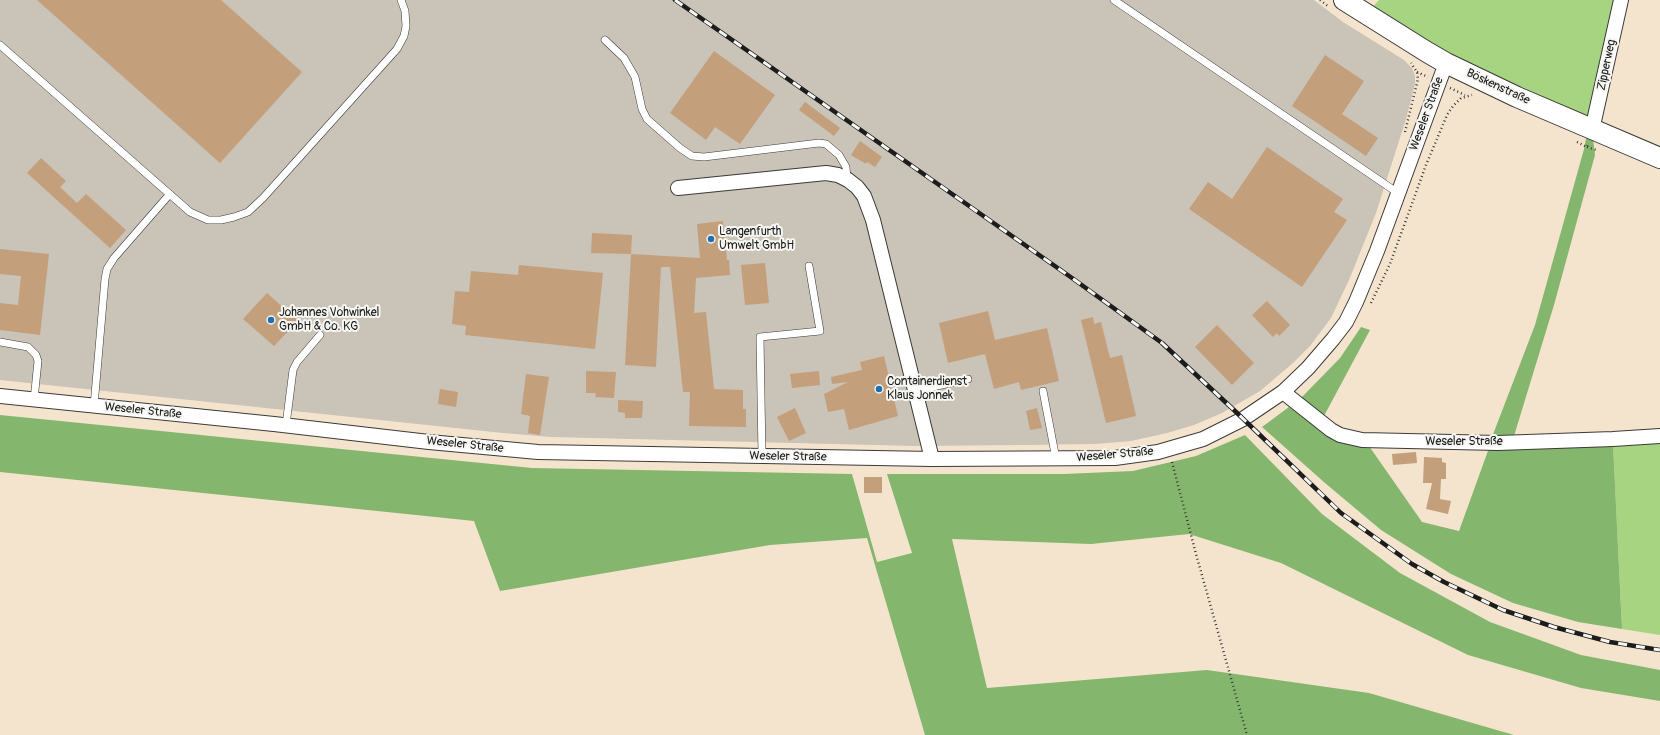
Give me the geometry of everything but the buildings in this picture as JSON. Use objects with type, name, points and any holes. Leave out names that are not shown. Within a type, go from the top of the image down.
[{"type":"main road","name":"Böskenstraße","points":[[1338,4],[1446,62],[1517,97],[1660,158]]},
{"type":"street","name":"Zipperweg","points":[[1592,130],[1621,0]]},
{"type":"street","name":"Weseler Straße","points":[[0,396],[286,425],[430,442],[538,452],[932,459],[1056,459],[1138,456],[1182,446],[1202,439],[1243,419],[1283,392],[1313,362],[1346,322],[1377,251],[1446,62]]},
{"type":"street","points":[[678,188],[826,173],[838,175],[847,179],[857,187],[864,196],[873,220],[932,459]]},
{"type":"street","name":"Weseler Straße","points":[[1283,392],[1331,430],[1340,435],[1362,440],[1498,443],[1660,436]]},
{"type":"lane","points":[[0,45],[190,212],[208,220],[221,220],[248,212],[263,198],[397,48],[404,36],[406,26],[405,11],[401,0]]},
{"type":"lane","points":[[1114,0],[1398,193]]},
{"type":"lane","points":[[606,40],[624,58],[635,77],[642,109],[647,119],[680,148],[692,156],[704,157],[819,142],[826,144],[839,155],[846,168],[847,179]]},
{"type":"lane","points":[[94,406],[107,269],[114,258],[169,195]]},
{"type":"lane","points":[[762,456],[760,337],[820,331],[809,266]]},
{"type":"lane","points":[[286,425],[293,370],[297,362],[320,336]]},
{"type":"lane","points":[[0,342],[28,347],[36,355],[38,361],[34,400]]},
{"type":"lane","points":[[915,391],[968,379]]},
{"type":"lane","points":[[1043,391],[1056,459]]},
{"type":"path","points":[[1320,0],[1338,4]]},
{"type":"path","points":[[1403,138],[1418,79],[1414,66],[1407,59]]},
{"type":"path","points":[[1369,308],[1377,295],[1390,264],[1426,166],[1447,116],[1453,106],[1461,98],[1471,95],[1477,96]]},
{"type":"path","points":[[1573,140],[1587,146],[1592,130]]},
{"type":"path","points":[[1176,459],[1171,460],[1247,735]]},
{"type":"shaded area","points":[[0,0],[1314,0],[1343,22],[1404,60],[1412,68],[1415,76],[1415,84],[1406,119],[1376,213],[1349,280],[1331,318],[1310,346],[1293,363],[1260,391],[1222,413],[1194,425],[1131,441],[1095,444],[915,446],[551,437],[0,380]]},
{"type":"green space","points":[[1379,0],[1621,0],[1592,130],[1366,14]]},
{"type":"green space","points":[[1588,128],[1592,130],[1595,155],[1554,305],[1514,436],[1492,437],[1535,325],[1584,149]]},
{"type":"green space","points":[[1361,327],[1370,330],[1324,416],[1301,398],[1340,358]]},
{"type":"green space","points":[[1289,407],[1335,441],[1369,446],[1422,522],[1459,531],[1489,448],[1613,444],[1622,629],[1578,622],[1513,603],[1451,574],[1381,530],[1262,427]]},
{"type":"green space","points":[[0,415],[532,468],[852,474],[877,562],[912,553],[887,474],[1064,474],[1133,471],[1196,456],[1245,435],[1322,514],[1400,573],[1490,622],[1581,655],[1660,670],[1660,701],[1581,688],[1468,655],[1281,563],[1189,534],[1091,544],[952,539],[987,688],[1207,670],[1369,693],[1514,735],[925,735],[867,538],[770,545],[500,591],[474,521],[0,472]]},
{"type":"green space","points":[[1660,439],[1660,635],[1622,629],[1613,444]]},
{"type":"railway","points":[[675,0],[1072,278],[1162,343],[1341,513],[1412,564],[1444,582],[1503,610],[1554,627],[1610,642],[1660,650]]},
{"type":"place","name":"Langenfurth Umwelt GmbH","points":[[711,239]]},
{"type":"place","name":"Johannes Vohwinkel GmbH & Co. KG","points":[[271,320]]},
{"type":"place","name":"Containerdienst Klaus Jonnek","points":[[879,389]]}]
